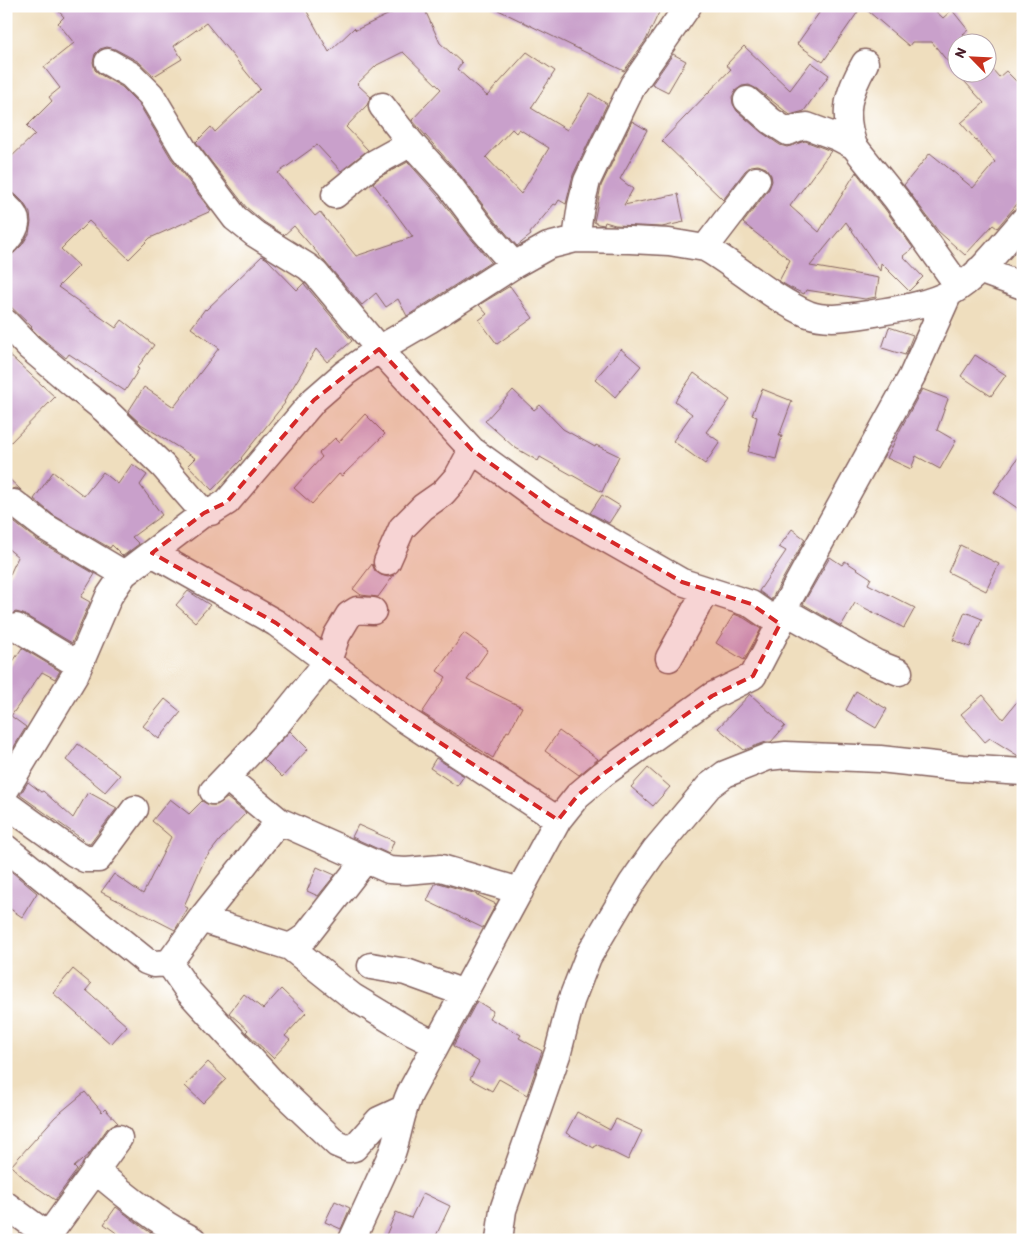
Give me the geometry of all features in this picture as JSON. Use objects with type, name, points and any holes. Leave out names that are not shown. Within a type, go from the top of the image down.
[{"type":"street","points":[[576,239],[587,181],[602,147],[633,85],[688,6]]},
{"type":"street","points":[[108,62],[131,75],[151,95],[184,150],[235,218],[255,234],[316,274],[379,349],[472,450],[552,508],[682,582],[751,604],[899,672]]},
{"type":"street","points":[[865,62],[853,85],[846,113],[848,129],[854,146],[897,200],[954,290]]},
{"type":"street","points":[[747,100],[783,130],[788,132],[806,126],[837,136],[854,146]]},
{"type":"street","points":[[382,106],[514,265]]},
{"type":"street","points":[[335,195],[373,164],[411,143]]},
{"type":"street","points":[[705,248],[757,180]]},
{"type":"street","points":[[6,206],[13,212],[17,222],[6,241]]},
{"type":"street","points":[[6,789],[75,675],[109,596],[124,574],[204,513],[211,512],[227,502],[314,400],[345,373],[379,349],[548,246],[576,239],[670,242],[705,248],[781,299],[810,314],[827,318],[862,315],[904,308],[954,290],[979,270],[1023,221]]},
{"type":"street","points":[[979,270],[1023,286]]},
{"type":"street","points":[[352,1240],[392,1154],[403,1108],[435,1044],[558,820],[578,795],[603,774],[712,696],[753,676],[782,617],[912,376],[954,290]]},
{"type":"street","points":[[6,323],[74,386],[105,410],[163,466],[204,513]]},
{"type":"street","points":[[387,562],[402,528],[423,507],[443,493],[458,476],[472,450]]},
{"type":"street","points":[[14,503],[45,527],[124,574]]},
{"type":"street","points":[[152,552],[276,623],[404,719],[558,820]]},
{"type":"street","points":[[668,658],[706,590]]},
{"type":"street","points":[[373,611],[357,610],[349,615],[337,635],[328,661],[278,723],[220,784],[279,821],[389,870],[406,871],[441,868],[520,891]]},
{"type":"street","points":[[16,626],[79,665]]},
{"type":"street","points":[[499,1240],[503,1210],[558,1052],[571,1001],[588,958],[632,883],[655,850],[709,786],[725,774],[768,757],[786,755],[880,759],[962,768],[1023,772]]},
{"type":"street","points":[[6,804],[74,853],[86,859],[98,859],[135,809]]},
{"type":"street","points":[[169,963],[201,919],[279,821]]},
{"type":"street","points":[[6,848],[146,961],[154,964],[169,963]]},
{"type":"street","points":[[290,947],[306,936],[365,860]]},
{"type":"street","points":[[201,919],[290,947],[353,998],[435,1044]]},
{"type":"street","points":[[169,963],[189,992],[273,1083],[337,1144],[344,1148],[354,1148],[379,1120],[403,1108]]},
{"type":"street","points":[[371,966],[406,972],[464,993]]},
{"type":"street","points":[[6,1205],[46,1237],[119,1138]]},
{"type":"street","points":[[95,1170],[177,1236]]},
{"type":"highlighted area","points":[[379,349],[472,450],[552,508],[682,582],[751,604],[780,624],[753,676],[712,696],[603,774],[578,795],[558,820],[404,719],[276,623],[152,553],[204,513],[227,502],[314,400]]},
{"type":"building","points":[[54,6],[304,6],[329,52],[354,28],[356,30],[406,6],[423,6],[440,43],[462,63],[457,69],[487,96],[527,52],[555,71],[531,108],[567,130],[590,93],[607,104],[573,175],[566,204],[559,200],[556,205],[554,204],[530,233],[531,235],[517,246],[461,176],[412,120],[441,89],[403,52],[377,65],[357,84],[371,97],[367,105],[346,127],[368,150],[341,171],[317,145],[278,173],[315,216],[320,212],[356,256],[413,237],[373,183],[381,176],[408,162],[491,262],[407,316],[398,299],[386,307],[376,293],[362,305],[294,226],[284,235],[246,207],[196,142],[211,127],[215,132],[260,89],[206,23],[174,46],[182,59],[154,76],[139,62],[115,49],[107,47],[100,49],[95,54],[93,62],[95,70],[122,87],[139,104],[171,158],[211,211],[150,238],[129,259],[89,221],[61,249],[79,266],[58,287],[116,328],[122,320],[154,345],[137,368],[139,369],[125,391],[69,354],[66,358],[39,336],[6,302],[6,256],[12,255],[22,245],[29,234],[31,222],[30,213],[23,202],[16,195],[6,191],[6,162],[35,134],[27,126],[52,101],[49,97],[60,88],[44,67],[74,43],[58,23],[64,17]],"holes":[[[512,129],[516,133],[519,129],[549,148],[521,194],[486,157]]]},
{"type":"building","points":[[490,6],[662,6],[646,40],[624,71]]},
{"type":"building","points":[[824,6],[862,6],[823,62],[797,44]]},
{"type":"building","points":[[862,6],[930,6],[943,18],[952,10],[968,30],[966,32],[946,32],[946,60],[932,42],[912,42],[909,46]]},
{"type":"building","points":[[744,46],[790,90],[811,62],[829,75],[804,111],[790,115],[749,85],[742,86],[735,91],[732,97],[733,104],[737,111],[761,132],[780,145],[787,147],[805,141],[831,151],[790,206],[819,232],[856,172],[913,248],[903,256],[923,277],[909,291],[881,263],[880,271],[846,222],[810,266],[879,278],[876,297],[865,299],[806,290],[804,294],[779,281],[790,260],[743,223],[769,189],[772,181],[771,175],[766,168],[758,165],[751,166],[723,200],[662,141],[731,69],[726,65]]},
{"type":"building","points":[[673,54],[686,61],[668,92],[652,84]]},
{"type":"building","points":[[1006,71],[1023,88],[1023,197],[997,228],[993,225],[965,255],[938,231],[904,185],[930,153],[973,188],[995,162],[961,123],[984,103],[965,82],[996,82],[996,74],[999,77]]},
{"type":"building","points":[[632,121],[647,130],[620,179],[633,189],[624,205],[678,194],[684,222],[662,227],[615,225],[605,222],[604,225],[594,222],[601,186]]},
{"type":"building","points":[[262,256],[297,290],[304,283],[352,341],[327,362],[316,349],[285,403],[242,459],[212,490],[188,465],[195,458],[141,424],[128,412],[144,387],[174,407],[219,348],[191,328],[205,309]]},
{"type":"building","points":[[510,286],[533,318],[497,344],[479,320],[487,314],[479,305]]},
{"type":"building","points":[[889,327],[913,335],[905,355],[882,348]]},
{"type":"building","points":[[621,349],[641,366],[615,397],[595,379]]},
{"type":"building","points":[[6,352],[55,397],[6,447]]},
{"type":"building","points":[[975,355],[1006,375],[991,396],[961,376]]},
{"type":"building","points":[[694,373],[730,400],[706,432],[720,442],[705,464],[673,441],[692,414],[675,401]]},
{"type":"building","points":[[762,389],[792,401],[779,436],[782,436],[776,459],[748,452],[757,417],[752,415]]},
{"type":"building","points":[[922,389],[948,399],[937,430],[956,441],[940,469],[916,456],[911,469],[887,458]]},
{"type":"building","points":[[513,390],[534,410],[540,405],[563,429],[595,447],[596,445],[619,456],[602,492],[540,457],[538,461],[514,447],[485,421]]},
{"type":"building","points":[[365,414],[385,434],[342,476],[339,474],[312,504],[294,488],[322,457],[319,453],[335,438],[339,442]]},
{"type":"building","points":[[1023,451],[1023,512],[994,492]]},
{"type":"building","points":[[132,464],[147,475],[140,485],[162,515],[132,537],[139,544],[123,556],[112,545],[110,548],[53,515],[34,499],[53,472],[84,496],[103,472],[118,484]]},
{"type":"building","points":[[6,476],[21,490],[16,488],[6,491]]},
{"type":"building","points":[[602,495],[620,506],[609,523],[590,513]]},
{"type":"building","points":[[6,516],[37,540],[95,574],[81,597],[90,602],[72,643],[23,614],[16,612],[6,616],[6,583],[18,557],[6,547]]},
{"type":"building","points":[[792,529],[805,539],[771,600],[759,591],[786,551],[779,547]]},
{"type":"building","points":[[960,545],[999,564],[986,591],[948,572]]},
{"type":"building","points":[[830,557],[842,565],[845,561],[871,578],[868,584],[915,608],[904,628],[855,603],[841,626],[803,604]]},
{"type":"building","points":[[372,564],[375,571],[381,575],[388,577],[394,575],[378,597],[361,595],[353,589]]},
{"type":"building","points":[[188,591],[210,605],[195,622],[176,605]]},
{"type":"building","points":[[965,612],[982,619],[970,647],[953,640]]},
{"type":"building","points":[[734,614],[761,629],[744,660],[716,643]]},
{"type":"building","points":[[464,633],[488,650],[467,680],[522,707],[493,758],[422,713],[446,677],[437,671]]},
{"type":"building","points":[[22,648],[60,671],[55,679],[42,672],[11,716],[26,727],[6,760],[6,672]]},
{"type":"building","points":[[856,691],[887,709],[876,728],[846,710]]},
{"type":"building","points":[[750,694],[785,726],[771,742],[744,750],[718,728]]},
{"type":"building","points":[[1023,694],[1023,757],[990,738],[985,742],[961,714],[983,695],[1003,719]]},
{"type":"building","points":[[165,699],[181,712],[159,739],[143,726]]},
{"type":"building","points":[[290,731],[308,749],[282,777],[264,759]]},
{"type":"building","points":[[559,731],[598,759],[579,775],[545,751]]},
{"type":"building","points":[[78,744],[120,775],[105,792],[66,760]]},
{"type":"building","points":[[436,758],[464,776],[457,786],[430,768]]},
{"type":"building","points":[[648,768],[670,787],[653,806],[631,787]]},
{"type":"building","points":[[28,782],[41,792],[43,791],[73,818],[88,792],[117,808],[89,844],[20,795]]},
{"type":"building","points":[[227,798],[246,813],[205,859],[184,906],[188,908],[175,930],[101,892],[114,874],[143,894],[171,837],[152,821],[170,799],[189,814],[202,801],[209,805],[217,805]]},
{"type":"building","points":[[358,825],[394,841],[389,854],[352,837]]},
{"type":"building","points":[[6,867],[37,893],[22,917],[6,906]]},
{"type":"building","points":[[317,867],[335,875],[318,896],[307,891]]},
{"type":"building","points":[[439,883],[473,893],[496,904],[483,928],[427,901],[435,884]]},
{"type":"building","points":[[73,969],[91,984],[86,990],[127,1026],[111,1044],[53,993]]},
{"type":"building","points":[[281,989],[306,1013],[285,1036],[290,1040],[273,1058],[246,1032],[248,1030],[229,1013],[244,994],[263,1009]]},
{"type":"building","points":[[477,1001],[493,1011],[489,1018],[521,1035],[519,1038],[542,1051],[527,1095],[499,1079],[492,1091],[470,1079],[479,1062],[453,1046]]},
{"type":"building","points":[[208,1062],[226,1079],[203,1103],[185,1086]]},
{"type":"building","points":[[85,1092],[102,1112],[105,1109],[118,1123],[107,1129],[89,1154],[74,1167],[77,1170],[55,1200],[25,1179],[11,1166],[55,1117]]},
{"type":"building","points":[[577,1112],[610,1130],[616,1119],[642,1131],[628,1160],[596,1144],[594,1148],[566,1133]]},
{"type":"building","points":[[423,1193],[450,1206],[434,1240],[384,1240],[396,1212],[411,1218]]},
{"type":"building","points":[[335,1201],[350,1208],[341,1229],[325,1222]]},
{"type":"building","points":[[116,1207],[162,1240],[126,1240],[104,1224]]}]
